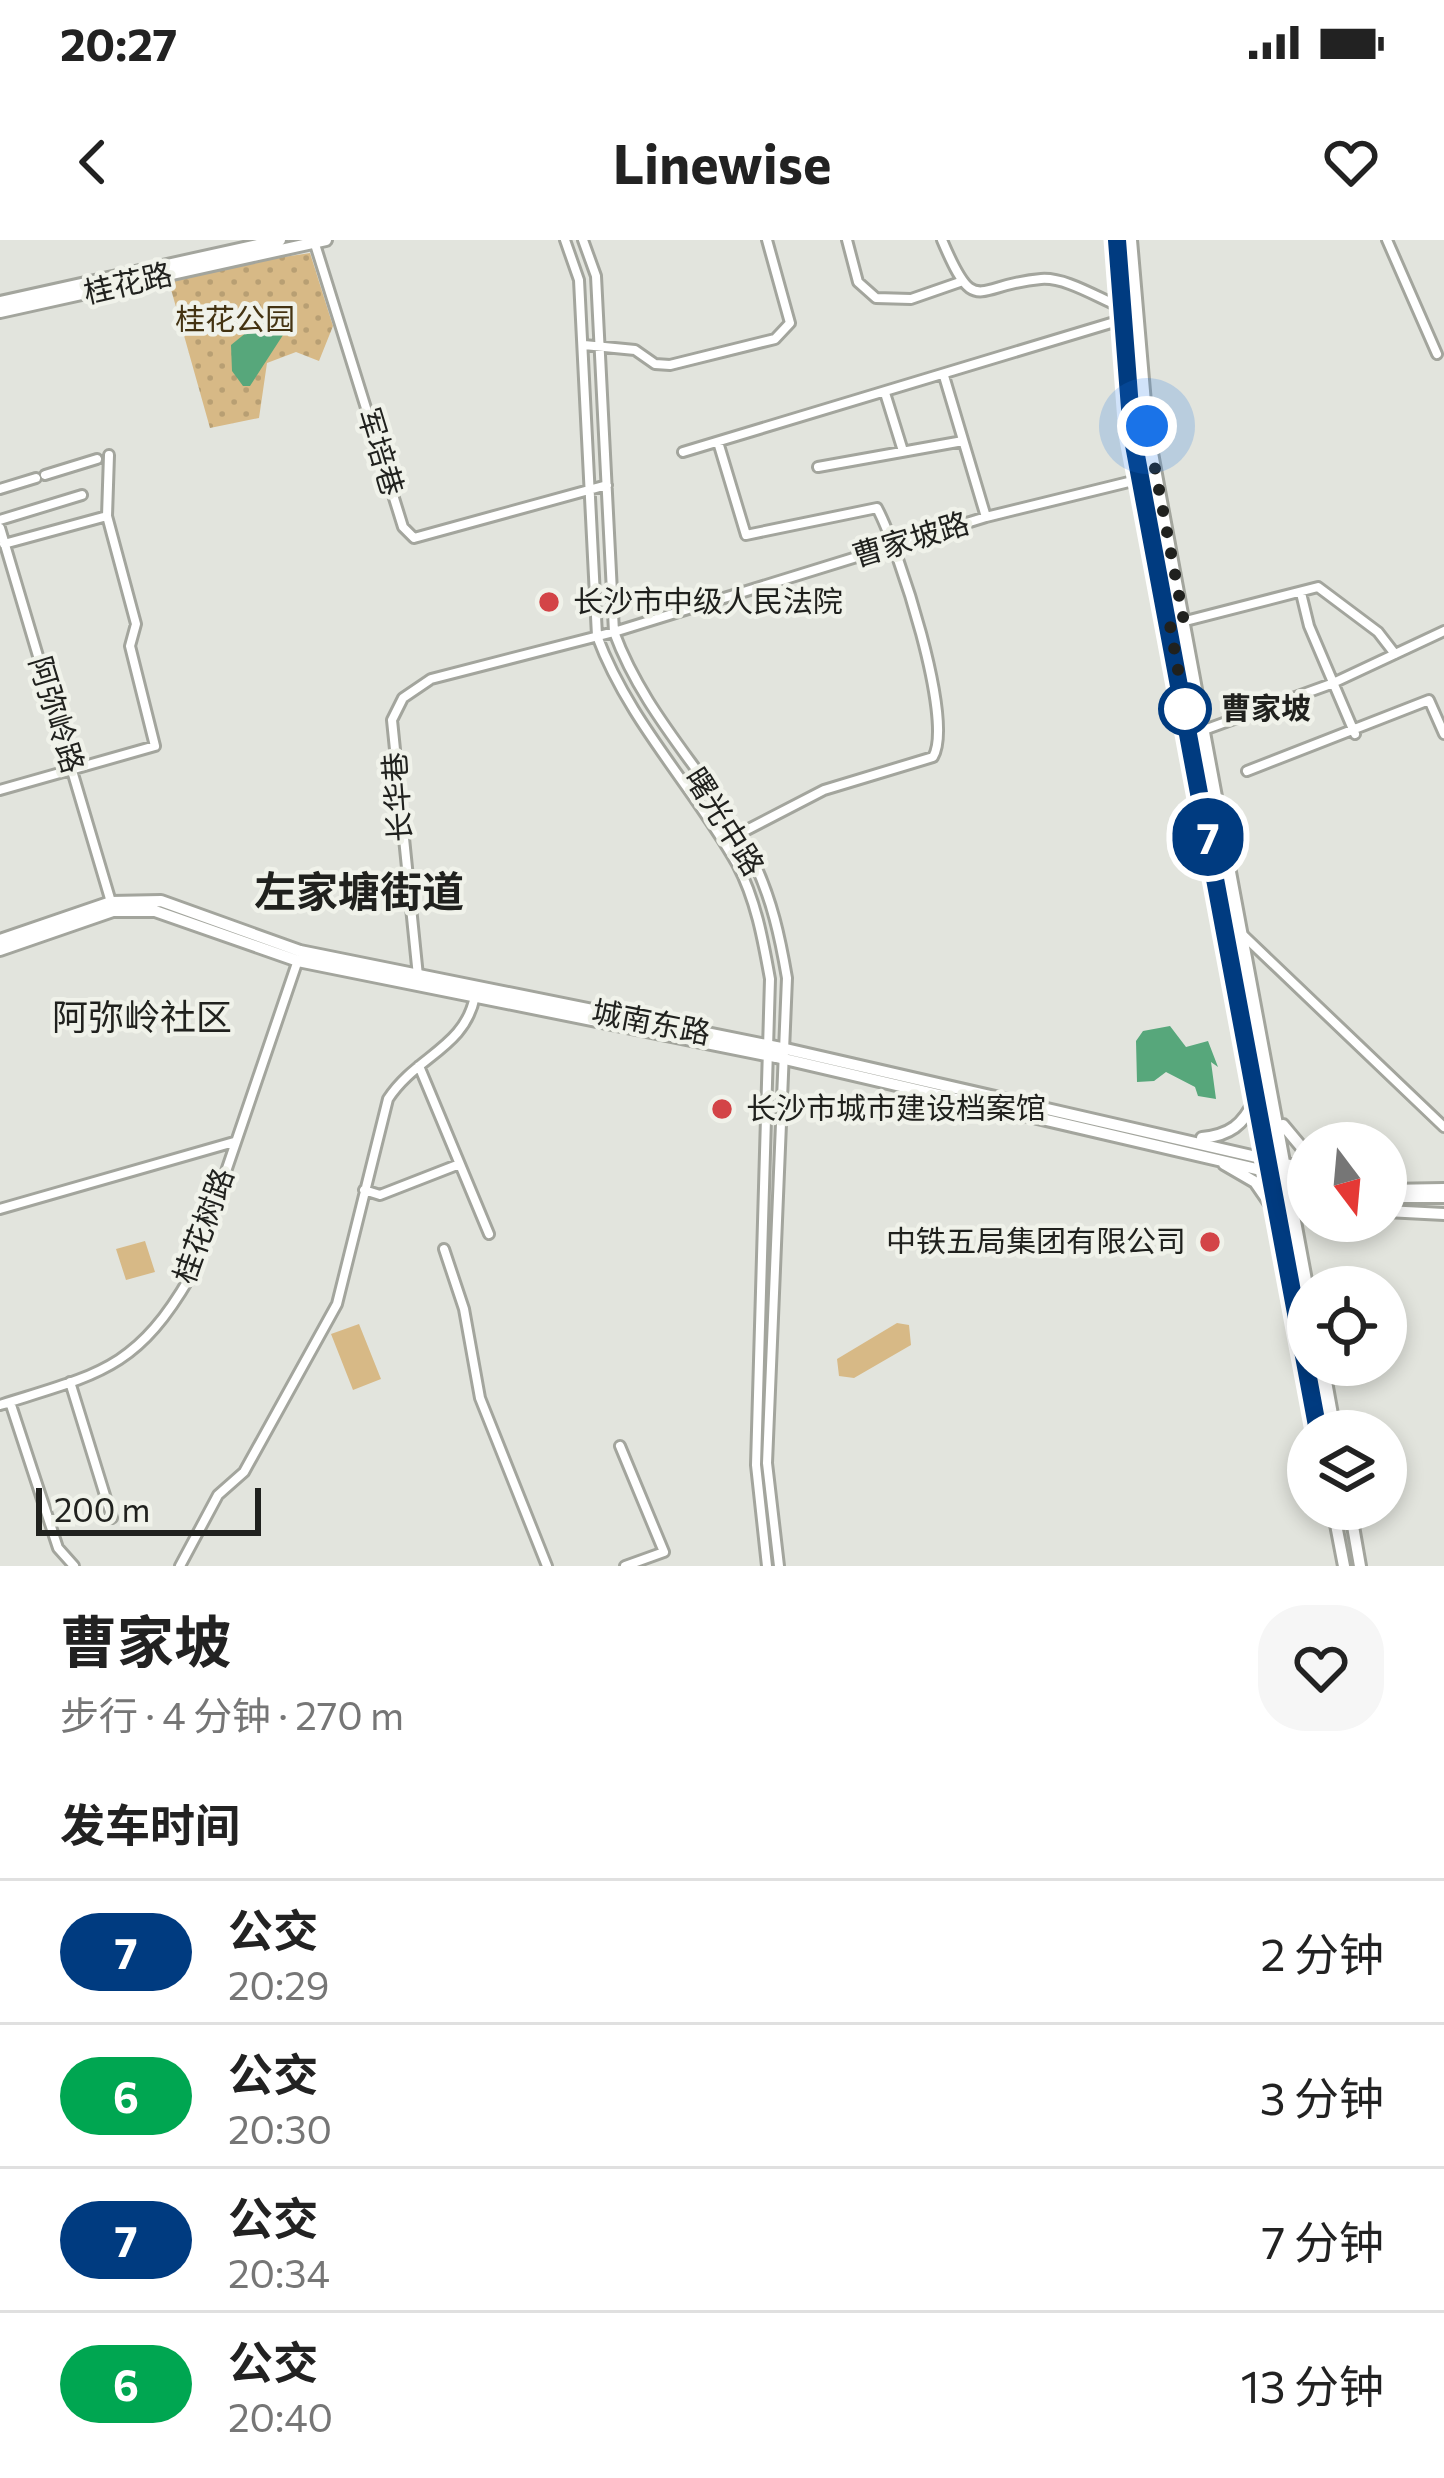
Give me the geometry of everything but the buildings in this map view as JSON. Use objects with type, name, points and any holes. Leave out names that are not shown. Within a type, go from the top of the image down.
[{"type":"main road","name":"桂花路","points":[[0,302],[280,240]]},
{"type":"main road","points":[[1117,240],[1141,479],[1314,1410]]},
{"type":"main road","points":[[1131,240],[1147,426],[1287,1163]]},
{"type":"main road","name":"桂花路","points":[[0,312],[318,241]]},
{"type":"main road","name":"城南东路","points":[[0,940],[111,902],[181,905],[299,956],[1268,1156],[1287,1167]]},
{"type":"main road","name":"城南东路","points":[[0,950],[113,911],[140,910],[178,915],[257,950],[418,976],[769,1051]]},
{"type":"main road","name":"城南东路","points":[[785,1054],[1271,1172],[1287,1168]]},
{"type":"main road","points":[[1189,1140],[1226,1135],[1246,1118],[1257,1096]]},
{"type":"main road","points":[[1278,1117],[1287,1128]]},
{"type":"main road","points":[[1216,1159],[1255,1183],[1279,1216]]},
{"type":"main road","points":[[1407,1199],[1444,1197]]},
{"type":"main road","points":[[1407,1205],[1444,1214]]},
{"type":"main road","points":[[1299,1242],[1303,1266]]},
{"type":"main road","points":[[1300,1251],[1302,1242]]},
{"type":"main road","points":[[1337,1530],[1344,1566]]},
{"type":"main road","points":[[1354,1530],[1360,1566]]},
{"type":"street","name":"曙光中路","points":[[565,240],[579,280],[597,636],[614,682],[737,866],[760,922],[767,960],[769,1051],[756,1465],[767,1566]]},
{"type":"street","name":"曙光中路","points":[[583,240],[596,276],[614,632],[630,675],[753,858],[776,917],[787,978],[774,1205],[767,1463],[779,1566]]},
{"type":"street","points":[[584,345],[635,350],[655,364],[670,365],[775,339],[790,323],[789,309],[767,240]]},
{"type":"street","points":[[847,240],[858,282],[876,298],[911,299],[960,282],[985,293],[1045,278],[1121,314]]},
{"type":"street","points":[[942,240],[960,282]]},
{"type":"street","points":[[1387,240],[1437,354]]},
{"type":"street","name":"军培巷","points":[[318,241],[403,527],[414,538],[607,485]]},
{"type":"street","points":[[683,452],[944,376],[1121,314]]},
{"type":"street","points":[[944,376],[986,517]]},
{"type":"street","points":[[885,393],[903,451]]},
{"type":"street","points":[[818,467],[963,441]]},
{"type":"street","points":[[718,442],[746,535],[878,508],[938,693],[937,752],[924,761],[824,790],[737,836]]},
{"type":"street","points":[[0,790],[155,746],[130,646],[136,624],[107,516],[109,455]]},
{"type":"street","points":[[0,489],[97,459]]},
{"type":"street","name":"曹家坡路","points":[[614,632],[986,517],[1141,479]]},
{"type":"street","points":[[0,524],[107,487]]},
{"type":"street","points":[[2,545],[107,516]]},
{"type":"street","name":"阿弥岭路","points":[[0,524],[2,545],[111,902]]},
{"type":"street","points":[[1170,625],[1318,587],[1378,632],[1395,654]]},
{"type":"street","points":[[1301,593],[1331,684],[1354,734]]},
{"type":"street","points":[[1204,730],[1331,684],[1444,631]]},
{"type":"street","name":"长华巷","points":[[418,976],[392,720],[403,698],[430,679],[614,632]]},
{"type":"street","points":[[1247,771],[1354,734],[1429,700],[1444,734]]},
{"type":"street","points":[[1244,936],[1444,1127]]},
{"type":"street","name":"桂花树路","points":[[5,1403],[126,1359],[162,1324],[190,1277],[299,956]]},
{"type":"street","points":[[180,1566],[218,1495],[244,1472],[337,1304],[388,1099],[470,1024],[475,996]]},
{"type":"street","points":[[419,1066],[489,1234]]},
{"type":"street","points":[[0,1208],[235,1141]]},
{"type":"street","points":[[364,1190],[380,1195],[458,1165]]},
{"type":"street","points":[[444,1249],[464,1309],[480,1398],[547,1566]]},
{"type":"street","points":[[70,1382],[112,1518]]},
{"type":"street","points":[[5,1403],[68,1564]]},
{"type":"street","points":[[620,1446],[664,1552],[625,1566]]},
{"type":"green space","name":"桂花公园","points":[[310,253],[333,326],[319,361],[296,352],[267,363],[259,418],[210,428],[167,275]]},
{"type":"green space","points":[[145,1241],[155,1272],[126,1280],[116,1249]]},
{"type":"green space","points":[[897,1323],[909,1325],[911,1345],[854,1378],[839,1376],[837,1359]]},
{"type":"green space","points":[[359,1324],[381,1379],[353,1390],[331,1334]]},
{"type":"shaded area","points":[[257,324],[281,324],[283,335],[250,386],[243,386],[232,371],[231,345]]},
{"type":"shaded area","points":[[1170,1026],[1186,1047],[1208,1041],[1218,1067],[1211,1062],[1216,1099],[1198,1096],[1195,1087],[1166,1072],[1154,1081],[1137,1082],[1136,1041],[1143,1031]]},
{"type":"bus line","name":"7","points":[[1117,240],[1132,434],[1314,1410]]},
{"type":"place","name":"长沙市中级人民法院","points":[[549,602]]},
{"type":"place","name":"曹家坡","points":[[1185,709]]},
{"type":"place","name":"长沙市城市建设档案馆","points":[[722,1109]]},
{"type":"place","name":"中铁五局集团有限公司","points":[[1210,1242]]},
{"type":"district","name":"左家塘街道","points":[[359,892]]},
{"type":"district","name":"阿弥岭社区","points":[[142,1017]]},
{"type":"route","points":[[1147,426],[1184,622],[1170,625],[1185,709]]}]
